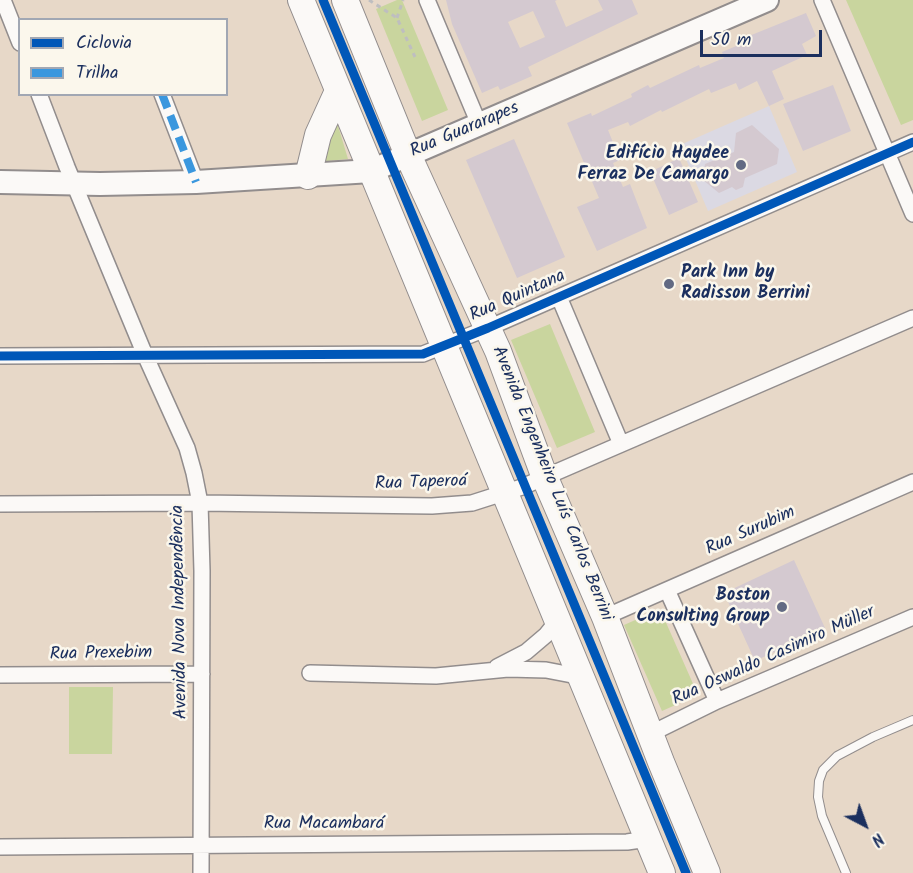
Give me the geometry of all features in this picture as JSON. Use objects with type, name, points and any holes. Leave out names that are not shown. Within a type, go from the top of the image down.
[{"type":"main road","points":[[301,0],[662,873]]},
{"type":"main road","name":"Avenida Engenheiro Luís Carlos Berrini","points":[[345,0],[408,155],[498,351],[545,478],[606,617],[707,873]]},
{"type":"main road","points":[[308,176],[318,135],[338,91]]},
{"type":"street","points":[[3,0],[18,38]]},
{"type":"street","points":[[427,0],[479,124]]},
{"type":"street","name":"Rua Guararapes","points":[[0,182],[100,184],[196,182],[371,171],[767,0]]},
{"type":"street","points":[[822,0],[913,214]]},
{"type":"street","name":"Avenida Nova Independência","points":[[40,96],[145,355],[187,448],[200,503],[201,873]]},
{"type":"street","points":[[163,96],[196,182]]},
{"type":"street","name":"Rua Quintana","points":[[0,356],[423,354],[488,328],[913,142]]},
{"type":"street","points":[[559,297],[621,444]]},
{"type":"street","name":"Rua Taperoá","points":[[0,504],[200,503],[432,506],[472,503],[545,478],[913,318]]},
{"type":"street","name":"Rua Surubim","points":[[606,617],[913,482]]},
{"type":"street","points":[[667,590],[717,701]]},
{"type":"street","name":"Rua Oswaldo Casimiro Müller","points":[[651,734],[717,701],[913,616]]},
{"type":"street","points":[[484,671],[526,652],[546,635],[558,620]]},
{"type":"street","points":[[310,673],[436,676],[484,671],[546,670],[560,671],[583,680]]},
{"type":"street","name":"Rua Prexebim","points":[[0,675],[202,674]]},
{"type":"street","name":"Rua Macambará","points":[[0,847],[627,842],[648,839]]},
{"type":"lane","points":[[846,873],[822,816],[818,797],[819,781],[823,770],[837,756],[913,720]]},
{"type":"path","points":[[369,0],[397,18],[415,57]]},
{"type":"path","points":[[397,18],[404,0]]},
{"type":"shaded area","points":[[769,106],[797,172],[708,211],[680,145]]},
{"type":"green space","points":[[402,0],[448,110],[422,121],[376,9]]},
{"type":"green space","points":[[846,0],[913,0],[913,120],[901,125]]},
{"type":"green space","points":[[336,119],[348,159],[316,162]]},
{"type":"green space","points":[[550,324],[595,432],[557,448],[511,340]]},
{"type":"green space","points":[[660,609],[698,695],[662,711],[624,625]]},
{"type":"green space","points":[[69,687],[113,687],[112,754],[69,754]]},
{"type":"building","points":[[446,0],[557,0],[555,1],[566,27],[603,10],[598,0],[632,0],[638,14],[528,67],[532,76],[500,90],[498,86],[482,93],[452,24]],"holes":[[[533,11],[545,37],[520,48],[508,22]]]},
{"type":"building","points":[[806,13],[816,36],[802,44],[807,55],[772,71],[784,99],[769,106],[757,81],[739,90],[736,83],[711,93],[709,89],[630,126],[628,122],[608,130],[620,160],[613,163],[623,187],[630,184],[647,228],[597,251],[577,207],[599,198],[567,123],[591,113],[592,116],[632,97],[631,94],[648,85],[650,88],[699,65],[700,68],[724,58],[722,52],[741,44],[739,40]]},
{"type":"building","points":[[833,85],[851,131],[803,151],[783,104]]},
{"type":"building","name":"Edifício Haydee Ferraz De Camargo","points":[[752,125],[779,149],[777,164],[745,178],[743,187],[736,190],[732,187],[719,193],[703,180],[705,164],[734,152],[736,133]]},
{"type":"building","points":[[514,139],[565,257],[517,278],[466,160]]},
{"type":"building","points":[[679,158],[698,202],[669,215],[652,176],[652,171]]},
{"type":"building","points":[[794,560],[825,628],[755,661],[724,593]]},
{"type":"marked path","points":[[163,96],[196,182]]},
{"type":"cycle path","points":[[323,0],[686,873]]},
{"type":"cycle path","points":[[0,356],[423,354],[488,328],[913,142]]},
{"type":"place","name":"Edifício Haydee Ferraz De Camargo","points":[[741,165]]},
{"type":"place","name":"Park Inn by Radisson Berrini","points":[[669,284]]},
{"type":"place","name":"Boston Consulting Group","points":[[782,607]]}]
